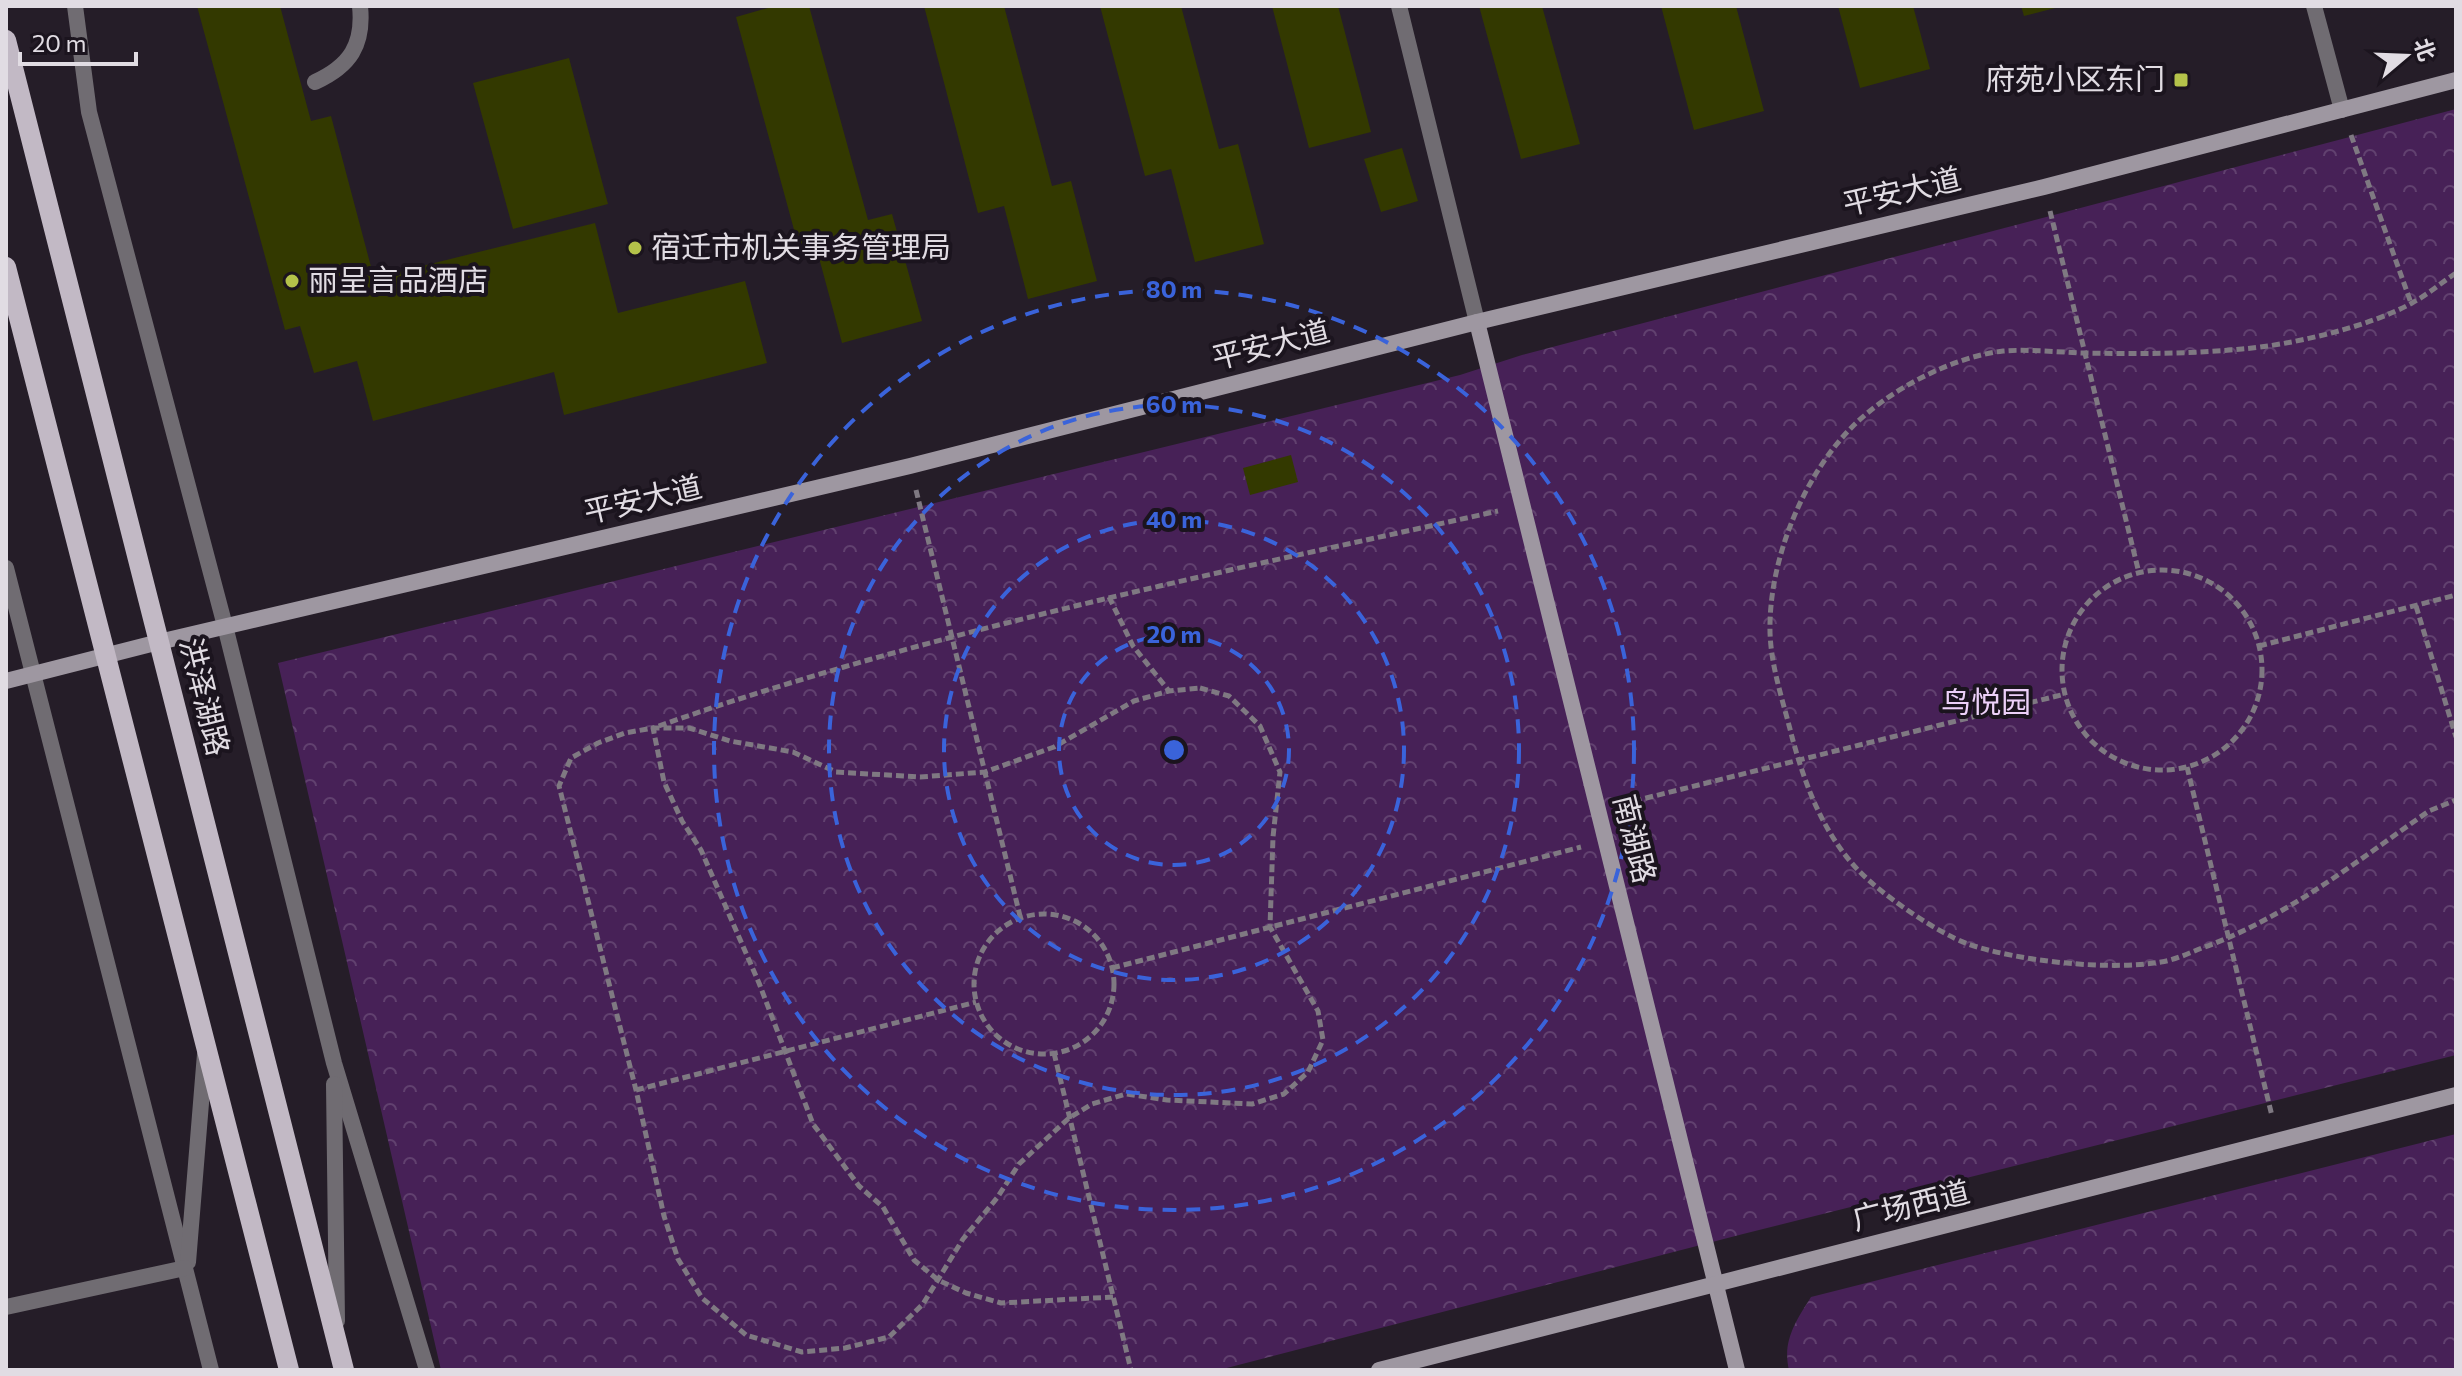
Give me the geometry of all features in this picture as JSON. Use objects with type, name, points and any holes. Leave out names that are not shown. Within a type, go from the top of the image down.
[{"type":"main road","name":"洪泽湖路","points":[[6,40],[344,1370]]},
{"type":"main road","points":[[6,267],[289,1370]]},
{"type":"street","name":"平安大道","points":[[6,681],[225,626],[910,466],[1477,322],[2044,187],[2456,80]]},
{"type":"street","name":"南湖路","points":[[1477,322],[1737,1370]]},
{"type":"street","name":"广场西道","points":[[1379,1370],[2456,1095]]},
{"type":"lane","points":[[75,6],[89,112],[225,626],[334,1063],[427,1370]]},
{"type":"lane","points":[[315,82],[335,73],[347,62],[362,27],[360,6]]},
{"type":"lane","points":[[1399,6],[1477,322]]},
{"type":"lane","points":[[2314,6],[2342,110]]},
{"type":"lane","points":[[6,568],[211,1370]]},
{"type":"lane","points":[[186,1271],[206,1045]]},
{"type":"lane","points":[[334,1063],[338,1344]]},
{"type":"lane","points":[[6,1307],[186,1271]]},
{"type":"path","points":[[2342,110],[2411,303]]},
{"type":"path","points":[[2044,187],[2139,573]]},
{"type":"path","points":[[2456,273],[2411,303],[2355,327],[2247,349],[2085,353],[2003,351],[1953,362],[1899,391],[1855,424],[1815,474],[1796,507],[1776,576],[1770,625],[1776,676],[1798,760],[1821,819],[1858,870],[1913,914],[1967,943],[2025,957],[2103,967],[2163,962],[2229,938],[2280,913],[2429,811],[2456,800]]},
{"type":"path","points":[[910,466],[1020,916]]},
{"type":"path","points":[[653,728],[689,728],[730,741],[793,752],[836,772],[920,777],[985,772],[1054,747],[1134,701],[1169,691],[1200,688],[1229,696],[1260,726],[1280,772],[1273,837],[1270,927],[1318,1011],[1323,1040],[1308,1072],[1284,1094],[1252,1104],[1167,1100],[1126,1094],[1092,1104],[1069,1118],[1019,1164],[997,1198],[963,1239],[923,1304],[889,1337],[845,1348],[802,1352],[746,1335],[702,1298],[678,1259],[664,1216],[636,1090],[559,786],[571,758],[625,733],[653,728],[740,697],[952,638],[1109,597],[1522,506]]},
{"type":"path","points":[[2156,569],[2190,573],[2220,588],[2243,611],[2259,646],[2262,674],[2256,706],[2239,735],[2214,756],[2187,767],[2151,770],[2119,761],[2092,742],[2072,716],[2062,684],[2062,651],[2075,619],[2095,593],[2124,576],[2156,569]]},
{"type":"path","points":[[2259,646],[2456,595]]},
{"type":"path","points":[[1109,597],[1133,646],[1169,691]]},
{"type":"path","points":[[2416,606],[2456,737]]},
{"type":"path","points":[[1597,810],[2065,694]]},
{"type":"path","points":[[653,728],[664,782],[682,821],[701,850],[786,1051],[813,1124],[859,1186],[883,1207],[914,1260],[938,1280],[966,1293],[1001,1303],[1113,1297]]},
{"type":"path","points":[[2187,767],[2278,1141]]},
{"type":"path","points":[[1112,968],[1605,841]]},
{"type":"path","points":[[1043,912],[1067,916],[1089,929],[1104,948],[1112,968],[1114,993],[1108,1014],[1095,1032],[1078,1046],[1054,1053],[1035,1054],[1014,1048],[996,1035],[982,1019],[976,1002],[974,971],[982,947],[998,929],[1020,916],[1043,912]]},
{"type":"path","points":[[636,1090],[976,1002]]},
{"type":"path","points":[[1054,1053],[1131,1370]]},
{"type":"green space","name":"鸟悦园","points":[[2456,109],[2456,1055],[1743,1234],[1219,1370],[441,1370],[278,663],[1460,375],[1522,355]]},
{"type":"green space","points":[[2456,1134],[2456,1370],[1789,1370],[1789,1340],[1811,1297]]},
{"type":"building","points":[[197,6],[280,6],[311,121],[331,116],[374,278],[595,223],[618,313],[745,281],[767,363],[564,415],[554,372],[373,421],[357,361],[314,373],[300,326],[285,330]]},
{"type":"building","points":[[775,6],[809,6],[868,220],[892,214],[922,321],[842,343],[815,243],[799,248],[736,17]]},
{"type":"building","points":[[924,6],[1004,6],[1052,186],[1071,181],[1097,281],[1028,299],[1004,206],[978,213]]},
{"type":"building","points":[[1100,6],[1181,6],[1219,149],[1238,144],[1264,244],[1195,262],[1171,169],[1145,176]]},
{"type":"building","points":[[1272,6],[1338,6],[1371,132],[1309,148]]},
{"type":"building","points":[[1479,6],[1542,6],[1580,144],[1521,159]]},
{"type":"building","points":[[1661,6],[1736,6],[1764,111],[1694,130]]},
{"type":"building","points":[[1838,6],[1913,6],[1930,69],[1860,88]]},
{"type":"building","points":[[2021,6],[2059,6],[2059,7],[2024,16]]},
{"type":"building","points":[[569,58],[608,204],[513,229],[473,83]]},
{"type":"building","points":[[1402,148],[1418,201],[1381,212],[1364,159]]},
{"type":"building","points":[[1291,455],[1298,482],[1250,495],[1243,468]]},
{"type":"place","name":"府苑小区东门","points":[[2181,80]]},
{"type":"place","name":"宿迁市机关事务管理局","points":[[635,248]]},
{"type":"place","name":"丽呈言品酒店","points":[[292,281]]}]
